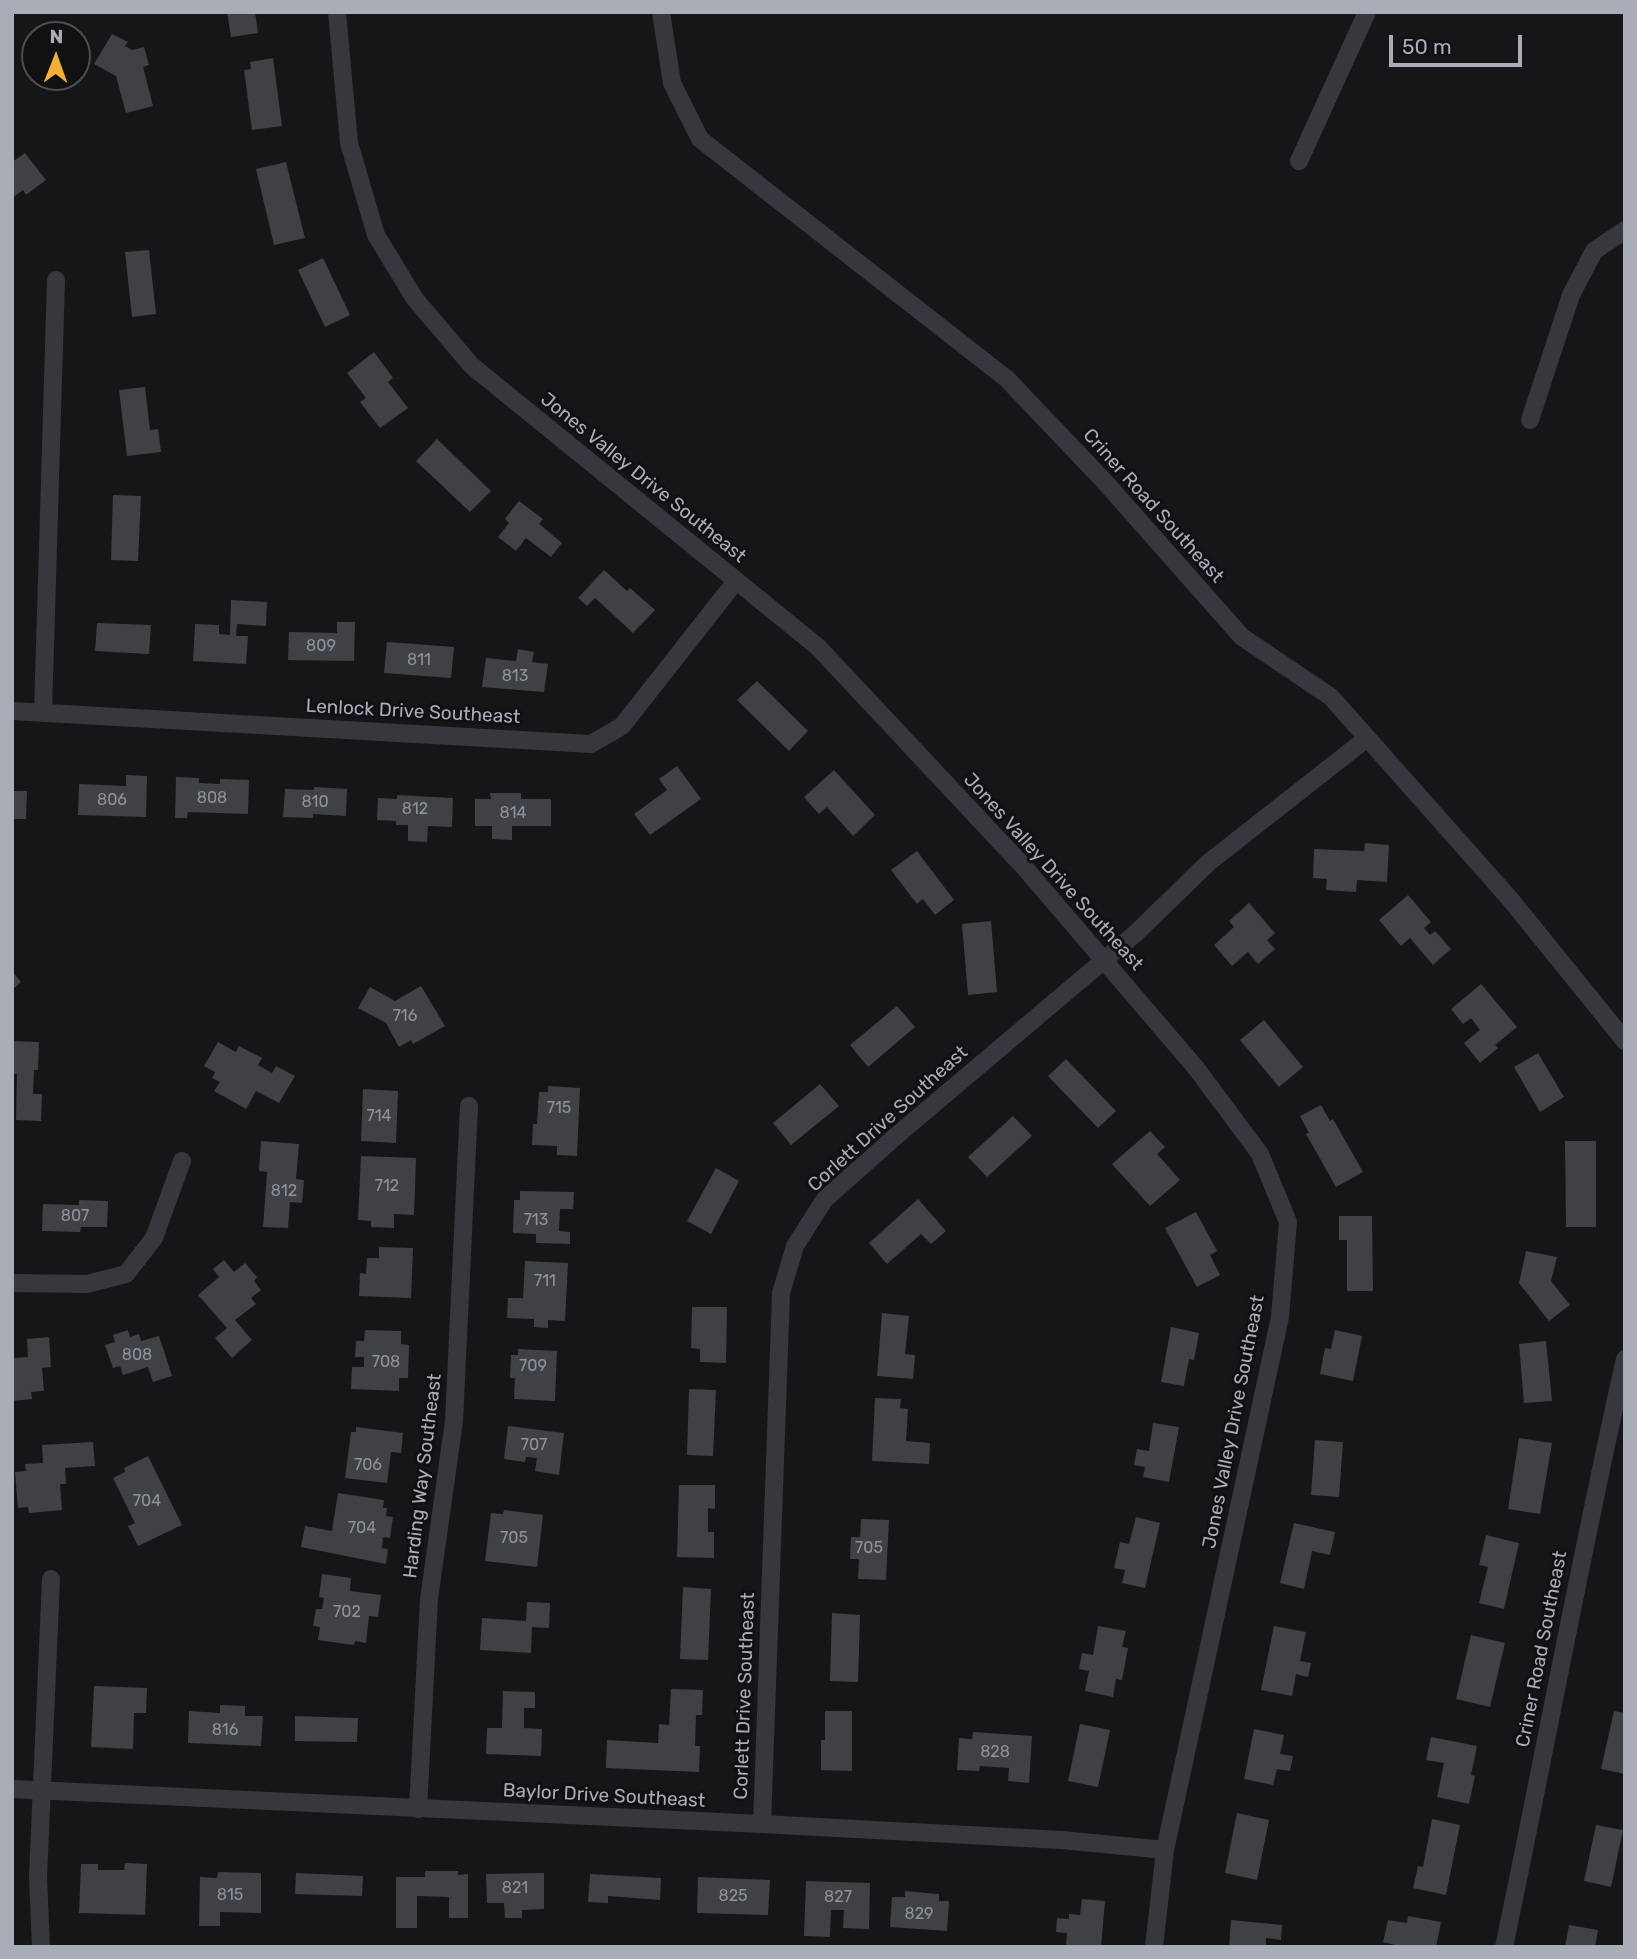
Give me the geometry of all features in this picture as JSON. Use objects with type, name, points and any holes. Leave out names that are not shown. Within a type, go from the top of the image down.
[{"type":"street","name":"Jones Valley Drive Southeast","points":[[337,12],[349,143],[376,234],[415,299],[472,366],[818,647],[1024,867],[1196,1068],[1260,1154],[1288,1222],[1280,1317],[1165,1850],[1154,1947]]},
{"type":"street","name":"Criner Road Southeast","points":[[661,12],[672,83],[700,139],[1007,379],[1104,481],[1242,637],[1331,697],[1510,899],[1625,1041]]},
{"type":"street","points":[[1299,162],[1367,12]]},
{"type":"street","points":[[1530,420],[1571,295],[1594,251],[1625,230]]},
{"type":"street","points":[[43,712],[57,280]]},
{"type":"street","name":"Lenlock Drive Southeast","points":[[12,711],[591,744],[622,726],[736,581]]},
{"type":"street","name":"Corlett Drive Southeast","points":[[762,1824],[781,1293],[795,1246],[825,1199],[1135,934],[1208,863],[1366,739]]},
{"type":"street","name":"Harding Way Southeast","points":[[418,1809],[429,1599],[454,1421],[469,1105]]},
{"type":"street","points":[[12,1283],[87,1284],[125,1274],[154,1238],[182,1161]]},
{"type":"street","name":"Criner Road Southeast","points":[[1504,1947],[1585,1538],[1625,1359]]},
{"type":"street","points":[[41,1947],[38,1877],[40,1790],[51,1579]]},
{"type":"street","name":"Baylor Drive Southeast","points":[[12,1789],[762,1824],[1062,1840],[1165,1850]]},
{"type":"building","points":[[227,12],[255,12],[258,33],[231,37]]},
{"type":"building","points":[[112,34],[128,42],[125,46],[132,50],[144,47],[149,65],[143,67],[153,106],[126,113],[116,76],[94,64]]},
{"type":"building","points":[[273,58],[282,126],[252,130],[244,70],[251,69],[250,62]]},
{"type":"building","points":[[25,153],[46,180],[26,195],[23,190],[12,198],[12,162]]},
{"type":"building","points":[[286,162],[305,238],[274,245],[256,169]]},
{"type":"building","points":[[149,250],[156,314],[132,317],[125,252]]},
{"type":"building","points":[[323,258],[350,315],[325,327],[298,270]]},
{"type":"building","points":[[374,352],[393,378],[388,382],[408,408],[380,428],[360,402],[366,398],[347,373]]},
{"type":"building","points":[[145,387],[150,430],[158,429],[161,452],[127,456],[119,390]]},
{"type":"building","points":[[437,439],[491,491],[470,512],[416,461]]},
{"type":"building","points":[[113,495],[141,496],[138,561],[111,560]]},
{"type":"building","points":[[519,501],[543,519],[539,524],[562,543],[551,557],[526,538],[516,551],[498,537],[509,523],[505,519]]},
{"type":"building","points":[[604,570],[627,591],[630,588],[655,610],[633,633],[595,598],[587,606],[578,598]]},
{"type":"building","points":[[231,600],[267,602],[266,626],[237,624],[236,636],[248,636],[246,664],[193,661],[195,624],[219,625],[219,634],[230,635]]},
{"type":"building","points":[[337,622],[355,622],[354,661],[288,660],[289,632],[337,633]]},
{"type":"building","points":[[97,623],[151,625],[149,654],[95,651]]},
{"type":"building","points":[[387,642],[454,647],[451,678],[384,673]]},
{"type":"building","points":[[518,649],[534,652],[532,662],[548,664],[544,692],[482,687],[486,658],[516,661]]},
{"type":"building","points":[[757,681],[808,731],[789,751],[737,700]]},
{"type":"building","points":[[677,766],[701,799],[650,835],[634,814],[667,790],[659,779]]},
{"type":"building","points":[[834,770],[875,815],[853,836],[827,807],[819,814],[804,797]]},
{"type":"building","points":[[126,775],[147,776],[146,817],[78,815],[79,784],[126,786]]},
{"type":"building","points":[[176,777],[199,778],[199,783],[220,784],[220,779],[249,780],[248,814],[188,812],[187,818],[175,818]]},
{"type":"building","points":[[314,787],[347,789],[346,816],[313,814],[313,818],[283,817],[285,789],[314,790]]},
{"type":"building","points":[[12,791],[27,791],[26,819],[12,819]]},
{"type":"building","points":[[490,793],[521,793],[521,799],[551,799],[551,826],[512,826],[512,840],[492,839],[492,826],[475,826],[475,799],[491,799]]},
{"type":"building","points":[[397,795],[453,798],[452,827],[428,826],[427,842],[408,841],[408,825],[377,820],[378,798],[397,799]]},
{"type":"building","points":[[1365,843],[1389,845],[1387,882],[1357,880],[1356,892],[1326,890],[1327,879],[1313,878],[1314,849],[1364,851]]},
{"type":"building","points":[[917,851],[954,900],[935,915],[923,899],[917,904],[891,870]]},
{"type":"building","points":[[1408,895],[1431,922],[1424,928],[1430,935],[1435,931],[1451,949],[1433,965],[1410,938],[1401,946],[1379,920]]},
{"type":"building","points":[[1249,903],[1275,933],[1267,940],[1275,949],[1258,964],[1248,952],[1232,966],[1214,945],[1234,927],[1229,921]]},
{"type":"building","points":[[991,921],[997,992],[968,995],[962,924]]},
{"type":"building","points":[[12,971],[21,982],[12,990]]},
{"type":"building","points":[[1481,984],[1517,1027],[1495,1045],[1498,1048],[1480,1063],[1464,1043],[1480,1030],[1471,1018],[1463,1024],[1451,1009]]},
{"type":"building","points":[[421,986],[445,1026],[413,1044],[411,1040],[399,1047],[386,1023],[358,1008],[370,987],[395,1001]]},
{"type":"building","points":[[897,1006],[915,1027],[868,1067],[850,1045]]},
{"type":"building","points":[[1264,1020],[1303,1067],[1279,1087],[1240,1040]]},
{"type":"building","points":[[12,1041],[39,1042],[38,1070],[34,1070],[33,1094],[42,1094],[41,1121],[16,1120],[17,1074],[12,1074]]},
{"type":"building","points":[[218,1042],[236,1052],[239,1046],[262,1058],[258,1065],[272,1073],[276,1066],[295,1076],[279,1103],[256,1091],[246,1109],[214,1091],[220,1082],[212,1078],[215,1072],[204,1066]]},
{"type":"building","points":[[1538,1053],[1564,1097],[1540,1112],[1514,1067]]},
{"type":"building","points":[[1066,1059],[1116,1111],[1098,1128],[1048,1076]]},
{"type":"building","points":[[820,1084],[839,1106],[791,1145],[773,1123]]},
{"type":"building","points":[[548,1086],[580,1088],[577,1156],[557,1155],[557,1146],[532,1145],[533,1124],[537,1124],[539,1092],[548,1092]]},
{"type":"building","points":[[363,1089],[398,1091],[396,1143],[361,1141]]},
{"type":"building","points":[[1321,1105],[1330,1121],[1333,1119],[1363,1172],[1336,1187],[1306,1134],[1309,1133],[1300,1116]]},
{"type":"building","points":[[1013,1116],[1032,1136],[987,1177],[968,1157]]},
{"type":"building","points":[[1150,1131],[1165,1147],[1157,1154],[1180,1180],[1150,1206],[1112,1164]]},
{"type":"building","points":[[261,1141],[299,1144],[296,1179],[304,1180],[302,1203],[290,1202],[288,1228],[263,1227],[267,1172],[259,1171]]},
{"type":"building","points":[[1565,1141],[1596,1141],[1596,1227],[1566,1227]]},
{"type":"building","points":[[361,1156],[416,1158],[414,1215],[394,1214],[394,1228],[371,1227],[371,1221],[358,1220]]},
{"type":"building","points":[[716,1168],[739,1181],[711,1234],[687,1221]]},
{"type":"building","points":[[520,1191],[574,1192],[573,1209],[560,1209],[559,1231],[570,1232],[570,1244],[536,1243],[536,1234],[513,1233],[514,1200],[520,1200]]},
{"type":"building","points":[[918,1199],[946,1231],[931,1244],[921,1234],[887,1264],[869,1243]]},
{"type":"building","points":[[79,1200],[108,1201],[107,1227],[81,1227],[80,1232],[42,1231],[43,1204],[79,1205]]},
{"type":"building","points":[[1196,1212],[1217,1251],[1210,1255],[1220,1275],[1197,1287],[1165,1228]]},
{"type":"building","points":[[1339,1216],[1372,1216],[1373,1291],[1347,1291],[1347,1240],[1339,1240]]},
{"type":"building","points":[[379,1247],[413,1248],[411,1298],[359,1296],[360,1273],[366,1274],[367,1258],[379,1258]]},
{"type":"building","points":[[1526,1251],[1557,1257],[1551,1281],[1570,1305],[1549,1321],[1519,1283]]},
{"type":"building","points":[[224,1260],[234,1272],[245,1263],[257,1277],[254,1281],[261,1290],[251,1298],[256,1304],[235,1320],[252,1340],[232,1358],[215,1338],[227,1328],[198,1295],[219,1277],[213,1269]]},
{"type":"building","points":[[525,1261],[568,1263],[565,1321],[548,1320],[548,1328],[534,1327],[534,1319],[507,1318],[508,1298],[523,1298]]},
{"type":"building","points":[[692,1307],[727,1307],[726,1363],[700,1362],[700,1349],[691,1348]]},
{"type":"building","points":[[882,1313],[909,1316],[905,1354],[915,1355],[913,1379],[877,1376]]},
{"type":"building","points":[[1171,1327],[1199,1333],[1194,1360],[1189,1359],[1184,1386],[1161,1382]]},
{"type":"building","points":[[128,1330],[130,1337],[139,1334],[141,1341],[159,1336],[172,1376],[153,1382],[148,1367],[123,1375],[120,1366],[113,1368],[105,1345],[115,1342],[113,1335]]},
{"type":"building","points":[[365,1330],[401,1331],[401,1344],[409,1345],[408,1378],[399,1378],[399,1391],[351,1389],[352,1367],[364,1367],[364,1357],[355,1357],[356,1341],[364,1341]]},
{"type":"building","points":[[1335,1330],[1362,1336],[1353,1381],[1320,1374],[1325,1348],[1331,1349]]},
{"type":"building","points":[[49,1337],[51,1367],[42,1368],[44,1391],[31,1392],[32,1399],[12,1401],[12,1358],[28,1357],[27,1339]]},
{"type":"building","points":[[1546,1341],[1552,1401],[1524,1403],[1519,1344]]},
{"type":"building","points":[[518,1349],[557,1351],[555,1401],[514,1399],[515,1378],[510,1378],[511,1355],[518,1355]]},
{"type":"building","points":[[689,1389],[716,1390],[713,1456],[687,1455]]},
{"type":"building","points":[[875,1398],[901,1399],[900,1408],[908,1409],[906,1441],[930,1443],[929,1464],[872,1461]]},
{"type":"building","points":[[1153,1423],[1179,1427],[1169,1482],[1143,1477],[1145,1467],[1134,1465],[1137,1449],[1149,1451]]},
{"type":"building","points":[[508,1426],[564,1433],[559,1475],[535,1471],[537,1458],[526,1457],[525,1462],[504,1459]]},
{"type":"building","points":[[356,1427],[403,1433],[401,1453],[391,1452],[387,1483],[345,1478],[351,1432],[356,1432]]},
{"type":"building","points":[[1519,1438],[1552,1443],[1540,1514],[1508,1509]]},
{"type":"building","points":[[1315,1440],[1343,1442],[1339,1497],[1311,1495]]},
{"type":"building","points":[[93,1442],[95,1466],[65,1468],[66,1484],[60,1484],[62,1510],[29,1513],[28,1507],[18,1508],[15,1472],[26,1471],[25,1464],[43,1463],[42,1445]]},
{"type":"building","points":[[148,1456],[182,1525],[138,1546],[128,1526],[135,1523],[113,1478],[125,1472],[124,1468]]},
{"type":"building","points":[[679,1485],[715,1485],[715,1509],[708,1508],[708,1532],[714,1532],[714,1558],[677,1557]]},
{"type":"building","points":[[338,1493],[384,1500],[386,1516],[393,1517],[390,1538],[383,1537],[382,1548],[388,1549],[386,1564],[301,1547],[305,1526],[332,1531]]},
{"type":"building","points":[[504,1510],[543,1515],[537,1567],[485,1561],[491,1513],[503,1514]]},
{"type":"building","points":[[1136,1517],[1160,1523],[1145,1588],[1122,1583],[1125,1570],[1114,1568],[1120,1542],[1129,1544]]},
{"type":"building","points":[[861,1519],[889,1520],[886,1580],[858,1579],[859,1559],[850,1559],[851,1537],[860,1537]]},
{"type":"building","points":[[1294,1523],[1335,1532],[1330,1555],[1312,1551],[1304,1589],[1280,1583]]},
{"type":"building","points":[[1486,1535],[1519,1543],[1504,1609],[1479,1603],[1488,1567],[1479,1565]]},
{"type":"building","points":[[322,1574],[351,1578],[350,1591],[381,1595],[378,1617],[369,1616],[366,1643],[355,1641],[354,1645],[318,1640],[320,1627],[313,1626],[316,1609],[322,1609],[324,1598],[319,1597]]},
{"type":"building","points":[[683,1587],[711,1589],[708,1660],[680,1659]]},
{"type":"building","points":[[527,1602],[550,1603],[549,1628],[532,1627],[531,1653],[480,1650],[482,1618],[526,1621]]},
{"type":"building","points":[[832,1613],[860,1615],[858,1682],[830,1681]]},
{"type":"building","points":[[1098,1626],[1126,1631],[1122,1647],[1128,1648],[1122,1680],[1116,1679],[1113,1697],[1085,1691],[1089,1671],[1079,1669],[1082,1653],[1093,1655]]},
{"type":"building","points":[[1274,1626],[1306,1632],[1300,1661],[1311,1663],[1308,1677],[1296,1674],[1292,1696],[1261,1690]]},
{"type":"building","points":[[1471,1635],[1505,1643],[1490,1707],[1456,1699]]},
{"type":"building","points":[[94,1686],[147,1688],[146,1713],[134,1713],[133,1749],[91,1747]]},
{"type":"building","points":[[671,1689],[703,1690],[702,1715],[696,1715],[695,1746],[700,1746],[699,1772],[606,1768],[607,1740],[658,1743],[659,1724],[669,1725]]},
{"type":"building","points":[[503,1691],[535,1692],[535,1708],[524,1708],[524,1728],[542,1729],[541,1756],[486,1754],[487,1728],[502,1728]]},
{"type":"building","points":[[220,1705],[245,1706],[245,1716],[263,1716],[261,1746],[188,1743],[189,1711],[220,1713]]},
{"type":"building","points":[[825,1711],[852,1711],[852,1771],[821,1770]]},
{"type":"building","points":[[1614,1711],[1625,1713],[1625,1774],[1601,1769]]},
{"type":"building","points":[[295,1716],[358,1718],[357,1742],[295,1741]]},
{"type":"building","points":[[1080,1724],[1110,1730],[1098,1787],[1068,1781]]},
{"type":"building","points":[[1254,1729],[1284,1735],[1280,1754],[1293,1756],[1290,1771],[1277,1769],[1273,1785],[1244,1779]]},
{"type":"building","points":[[973,1732],[1032,1736],[1029,1783],[1008,1781],[1009,1768],[980,1766],[979,1771],[957,1770],[959,1738],[972,1739]]},
{"type":"building","points":[[1431,1737],[1477,1746],[1471,1775],[1475,1776],[1469,1804],[1437,1797],[1444,1763],[1426,1760]]},
{"type":"building","points":[[1237,1813],[1269,1820],[1257,1880],[1225,1873]]},
{"type":"building","points":[[1432,1819],[1460,1825],[1446,1895],[1413,1888],[1418,1866],[1423,1867]]},
{"type":"building","points":[[1596,1825],[1623,1830],[1611,1887],[1584,1881]]},
{"type":"building","points":[[125,1863],[147,1864],[145,1915],[79,1913],[81,1864],[98,1864],[98,1870],[124,1870]]},
{"type":"building","points":[[425,1871],[458,1871],[458,1875],[468,1874],[468,1918],[449,1918],[449,1897],[417,1896],[417,1928],[396,1928],[396,1877],[425,1877]]},
{"type":"building","points":[[218,1872],[261,1873],[261,1913],[220,1912],[220,1926],[199,1926],[200,1877],[217,1878]]},
{"type":"building","points":[[296,1873],[363,1876],[362,1896],[295,1894]]},
{"type":"building","points":[[544,1873],[544,1909],[522,1910],[522,1918],[505,1918],[504,1903],[487,1903],[486,1874]]},
{"type":"building","points":[[590,1874],[661,1878],[660,1900],[608,1896],[608,1903],[588,1902]]},
{"type":"building","points":[[698,1877],[770,1880],[768,1915],[697,1913]]},
{"type":"building","points":[[806,1881],[870,1883],[869,1929],[843,1928],[844,1910],[831,1910],[830,1937],[804,1936]]},
{"type":"building","points":[[905,1891],[939,1894],[939,1901],[949,1901],[947,1931],[890,1927],[892,1897],[905,1897]]},
{"type":"building","points":[[1082,1899],[1105,1901],[1101,1947],[1066,1947],[1067,1933],[1056,1932],[1057,1918],[1069,1919],[1069,1914],[1080,1915]]},
{"type":"building","points":[[1408,1916],[1441,1922],[1436,1947],[1403,1947],[1383,1942],[1388,1920],[1407,1923]]},
{"type":"building","points":[[1231,1920],[1282,1925],[1281,1940],[1266,1938],[1266,1947],[1229,1947]]},
{"type":"building","points":[[1569,1925],[1598,1930],[1595,1947],[1565,1947]]}]
